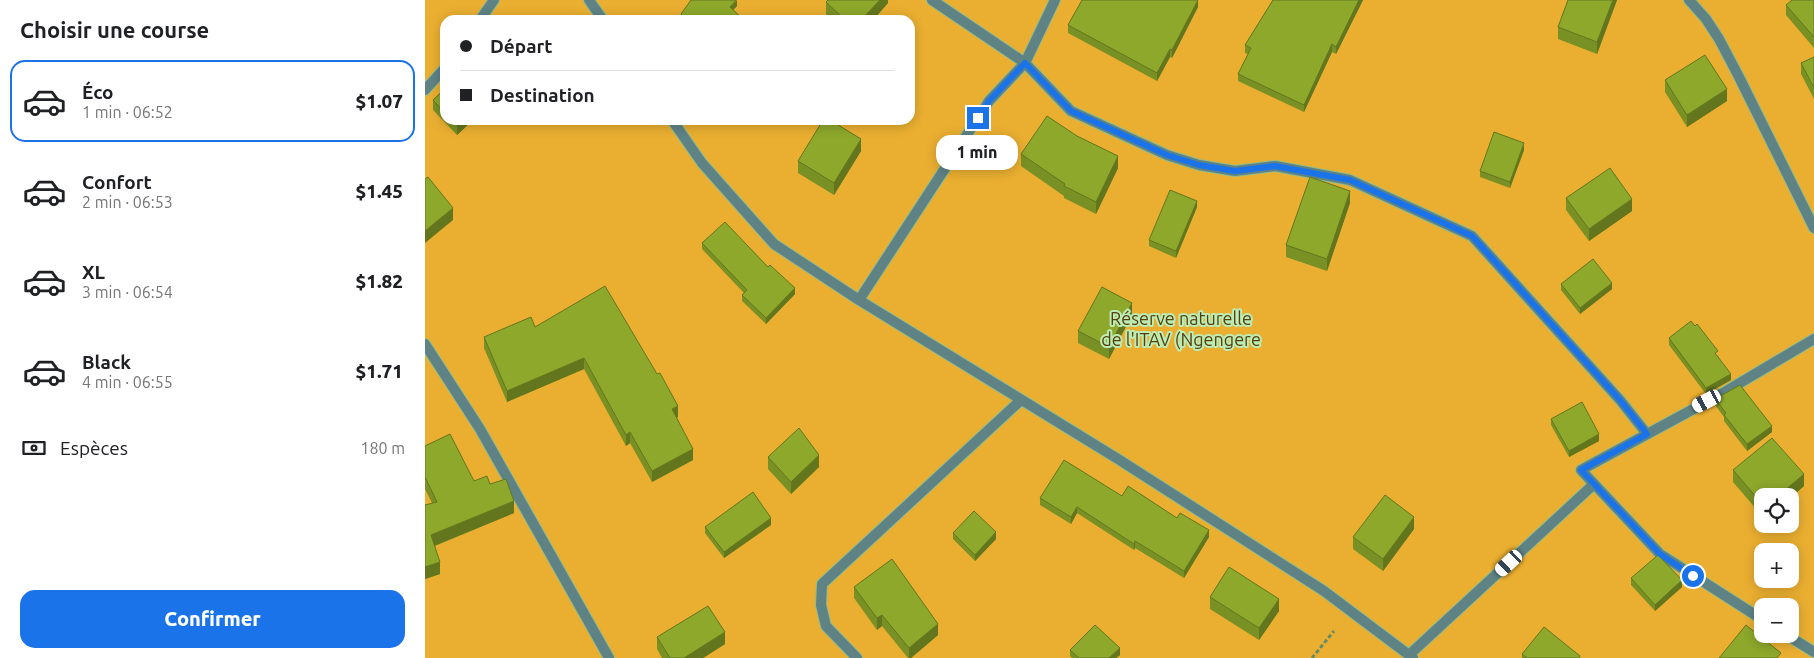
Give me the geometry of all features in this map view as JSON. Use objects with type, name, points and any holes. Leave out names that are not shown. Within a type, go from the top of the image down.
[{"type":"street","points":[[484,15],[495,0]]},
{"type":"street","points":[[589,0],[600,15]]},
{"type":"street","points":[[932,0],[1025,63],[1071,111],[1167,155],[1199,165],[1235,171],[1275,166],[1350,180],[1472,236],[1620,400],[1647,434]]},
{"type":"street","points":[[859,300],[989,101],[1025,63],[1055,0]]},
{"type":"street","points":[[1689,0],[1706,19],[1723,47],[1814,228]]},
{"type":"street","points":[[425,90],[440,74]]},
{"type":"street","points":[[675,125],[702,163],[774,244],[859,300],[1118,459],[1324,591],[1411,656],[1594,484]]},
{"type":"street","points":[[1754,614],[1660,554],[1581,470],[1723,393],[1814,339]]},
{"type":"street","points":[[425,344],[480,430],[609,658]]},
{"type":"street","points":[[857,658],[825,626],[821,605],[822,584],[1021,400]]},
{"type":"street","points":[[1799,643],[1814,652]]},
{"type":"path","points":[[1312,658],[1350,611]]},
{"type":"green space","name":"Réserve naturelle de l'ITAV (Ngengere","points":[[425,0],[1814,0],[1814,658],[425,658]]},
{"type":"building","points":[[691,0],[736,0],[730,7],[739,15],[682,15]]},
{"type":"building","points":[[828,0],[880,0],[866,15],[840,15],[826,2]]},
{"type":"building","points":[[1082,0],[1198,0],[1172,50],[1170,49],[1157,73],[1068,25]]},
{"type":"building","points":[[1273,0],[1359,0],[1336,47],[1332,44],[1304,105],[1238,74],[1251,48],[1245,45]]},
{"type":"building","points":[[1568,0],[1613,0],[1597,42],[1558,27]]},
{"type":"building","points":[[1792,0],[1814,0],[1814,37],[1786,5]]},
{"type":"building","points":[[1705,55],[1727,89],[1687,115],[1665,80]]},
{"type":"building","points":[[1814,57],[1814,88],[1801,63]]},
{"type":"building","points":[[440,94],[440,108],[433,100]]},
{"type":"building","points":[[1047,116],[1077,136],[1118,156],[1096,202],[1064,186],[1065,184],[1021,154]]},
{"type":"building","points":[[820,125],[838,125],[861,139],[834,183],[798,161]]},
{"type":"building","points":[[1494,132],[1524,143],[1510,182],[1480,171]]},
{"type":"building","points":[[1610,168],[1632,199],[1589,229],[1566,198]]},
{"type":"building","points":[[428,177],[453,208],[425,231],[425,179]]},
{"type":"building","points":[[1310,177],[1350,191],[1327,259],[1286,245]]},
{"type":"building","points":[[1170,190],[1197,201],[1176,251],[1149,240]]},
{"type":"building","points":[[725,222],[768,267],[770,265],[795,288],[766,318],[742,295],[747,290],[702,243]]},
{"type":"building","points":[[1593,259],[1612,283],[1580,308],[1561,284]]},
{"type":"building","points":[[605,286],[657,374],[660,373],[678,406],[672,409],[693,449],[652,471],[630,432],[626,435],[584,358],[507,391],[484,337],[531,317],[535,327]]},
{"type":"building","points":[[1102,287],[1132,303],[1109,347],[1078,331]]},
{"type":"building","points":[[1691,321],[1695,326],[1697,324],[1718,351],[1715,353],[1731,374],[1706,388],[1669,338]]},
{"type":"building","points":[[1740,385],[1772,426],[1747,444],[1724,415],[1726,413],[1715,399]]},
{"type":"building","points":[[1582,402],[1599,434],[1569,451],[1551,419]]},
{"type":"building","points":[[799,428],[819,455],[791,482],[768,457]]},
{"type":"building","points":[[450,434],[474,481],[487,476],[490,484],[506,479],[514,501],[431,535],[440,562],[425,567],[425,505],[437,502],[425,477],[425,446]]},
{"type":"building","points":[[1772,438],[1804,474],[1787,488],[1754,488],[1754,494],[1733,470]]},
{"type":"building","points":[[1064,460],[1122,496],[1128,486],[1177,518],[1180,513],[1209,530],[1184,571],[1135,541],[1134,544],[1077,507],[1071,517],[1040,498]]},
{"type":"building","points":[[753,492],[771,518],[724,552],[705,527]]},
{"type":"building","points":[[1385,495],[1414,517],[1383,559],[1353,537]]},
{"type":"building","points":[[974,511],[996,532],[975,555],[953,533]]},
{"type":"building","points":[[1658,555],[1682,580],[1655,605],[1631,578]]},
{"type":"building","points":[[892,559],[938,624],[909,648],[882,615],[877,618],[854,587]]},
{"type":"building","points":[[1229,567],[1279,599],[1259,628],[1210,597]]},
{"type":"building","points":[[708,606],[725,632],[684,658],[670,658],[657,637]]},
{"type":"building","points":[[1095,625],[1120,648],[1109,658],[1079,658],[1070,650]]},
{"type":"building","points":[[1746,625],[1754,631],[1754,643],[1768,643],[1781,653],[1777,658],[1719,658]]},
{"type":"building","points":[[1544,627],[1580,656],[1579,658],[1527,658],[1522,654]]},
{"type":"route","points":[[978,118],[989,101],[1025,63],[1071,111],[1167,155],[1199,165],[1235,171],[1275,166],[1350,180],[1472,236],[1620,400],[1647,434],[1581,470],[1660,554],[1693,576]]}]
